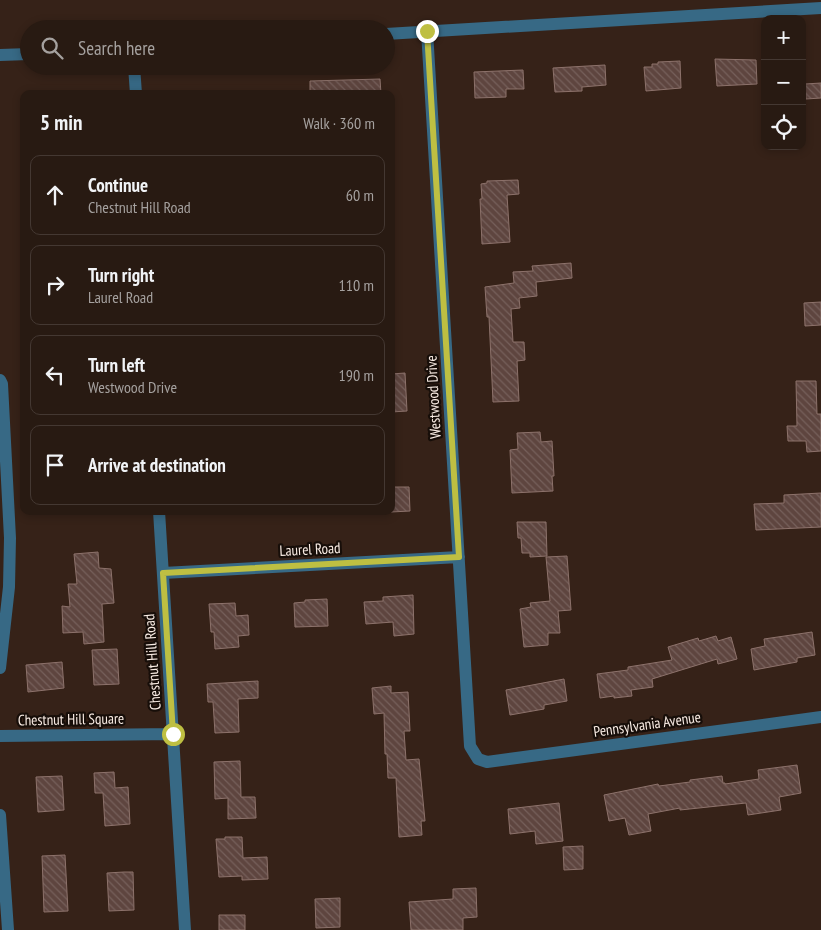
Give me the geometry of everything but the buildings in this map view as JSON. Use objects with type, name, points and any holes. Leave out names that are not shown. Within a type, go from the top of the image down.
[{"type":"street","points":[[395,33],[821,8]]},
{"type":"street","name":"Westwood Drive","points":[[427,31],[470,746],[478,759]]},
{"type":"street","points":[[0,55],[20,54]]},
{"type":"street","points":[[135,75],[136,90]]},
{"type":"street","points":[[0,380],[2,384],[10,538],[9,587],[0,668]]},
{"type":"street","name":"Chestnut Hill Road","points":[[159,515],[185,930]]},
{"type":"street","name":"Laurel Road","points":[[163,573],[459,557]]},
{"type":"street","name":"Pennsylvania Avenue","points":[[478,759],[488,762],[821,717]]},
{"type":"street","name":"Chestnut Hill Square","points":[[0,736],[173,734]]},
{"type":"street","points":[[0,815],[8,930]]},
{"type":"route","points":[[173,734],[163,573],[459,557],[427,31]]}]
